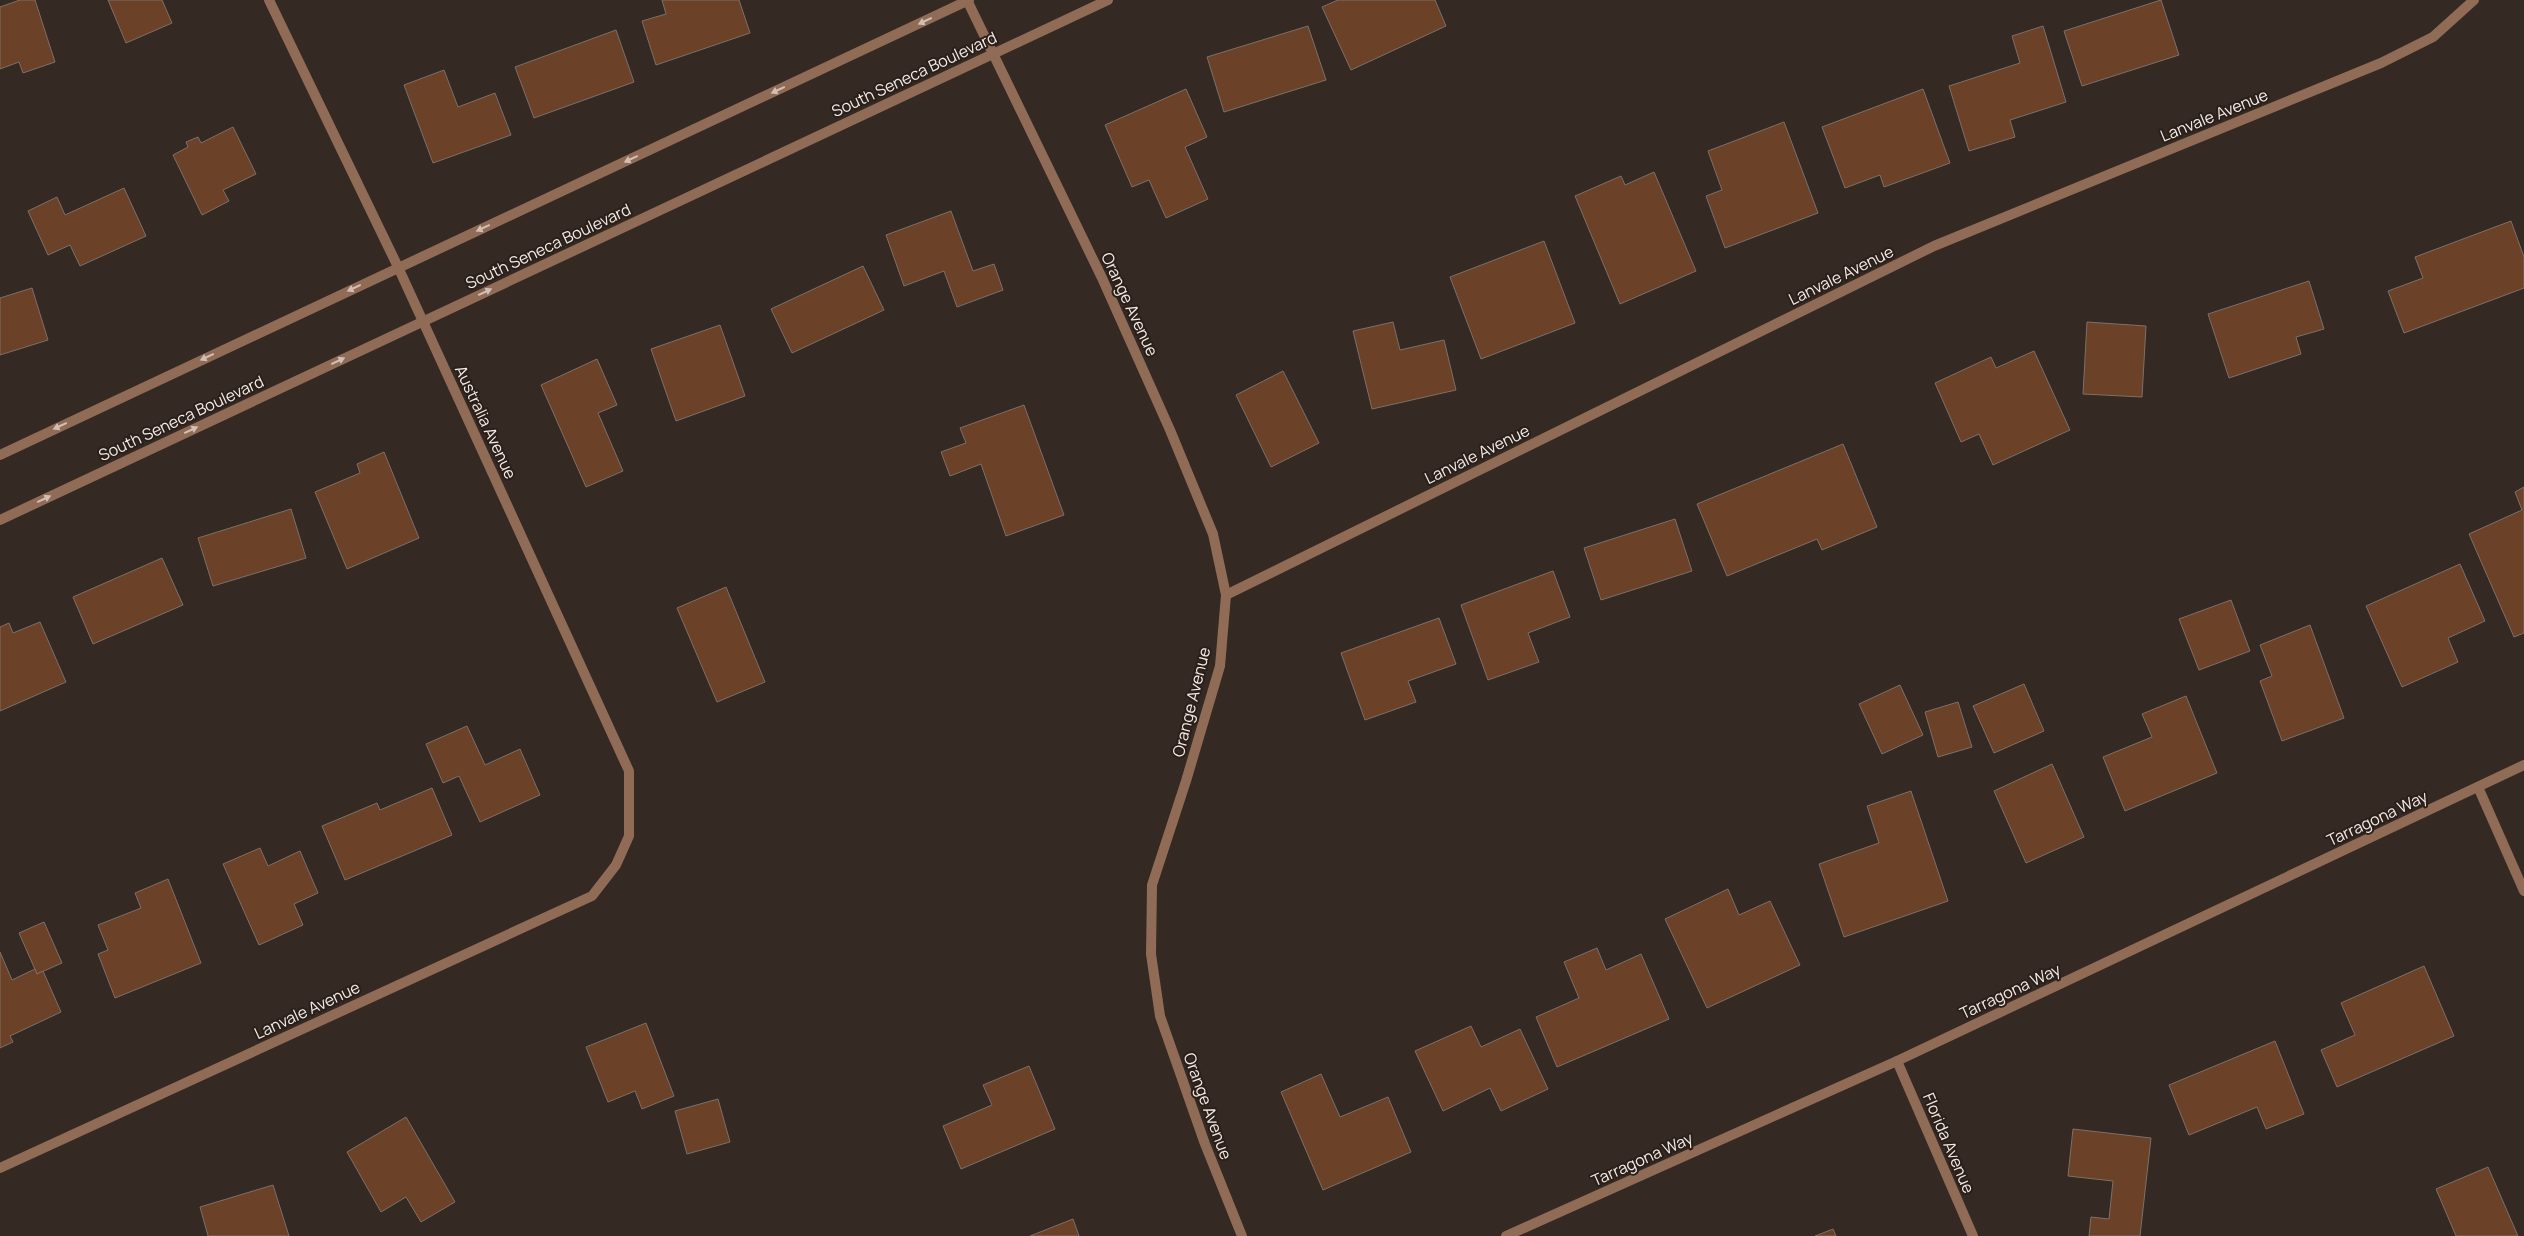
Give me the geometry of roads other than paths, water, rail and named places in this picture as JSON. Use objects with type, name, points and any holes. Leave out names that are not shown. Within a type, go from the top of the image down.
[{"type":"street","name":"Australia Avenue","points":[[269,0],[398,267],[629,771],[629,836],[616,865]]},
{"type":"street","points":[[0,454],[968,0]]},
{"type":"street","name":"Orange Avenue","points":[[968,0],[1102,278],[1170,430],[1213,534],[1226,595],[1220,666],[1152,886],[1151,954],[1160,1016],[1205,1144],[1242,1236]]},
{"type":"street","name":"South Seneca Boulevard","points":[[0,520],[1108,0]]},
{"type":"street","name":"Lanvale Avenue","points":[[1226,595],[1934,246],[2381,64],[2433,37],[2474,0]]},
{"type":"street","name":"Tarragona Way","points":[[1506,1236],[1897,1061],[2524,765]]},
{"type":"street","points":[[2478,787],[2524,891]]},
{"type":"street","name":"Lanvale Avenue","points":[[0,1168],[592,896],[616,865]]},
{"type":"street","name":"Florida Avenue","points":[[1897,1061],[1973,1236]]}]
